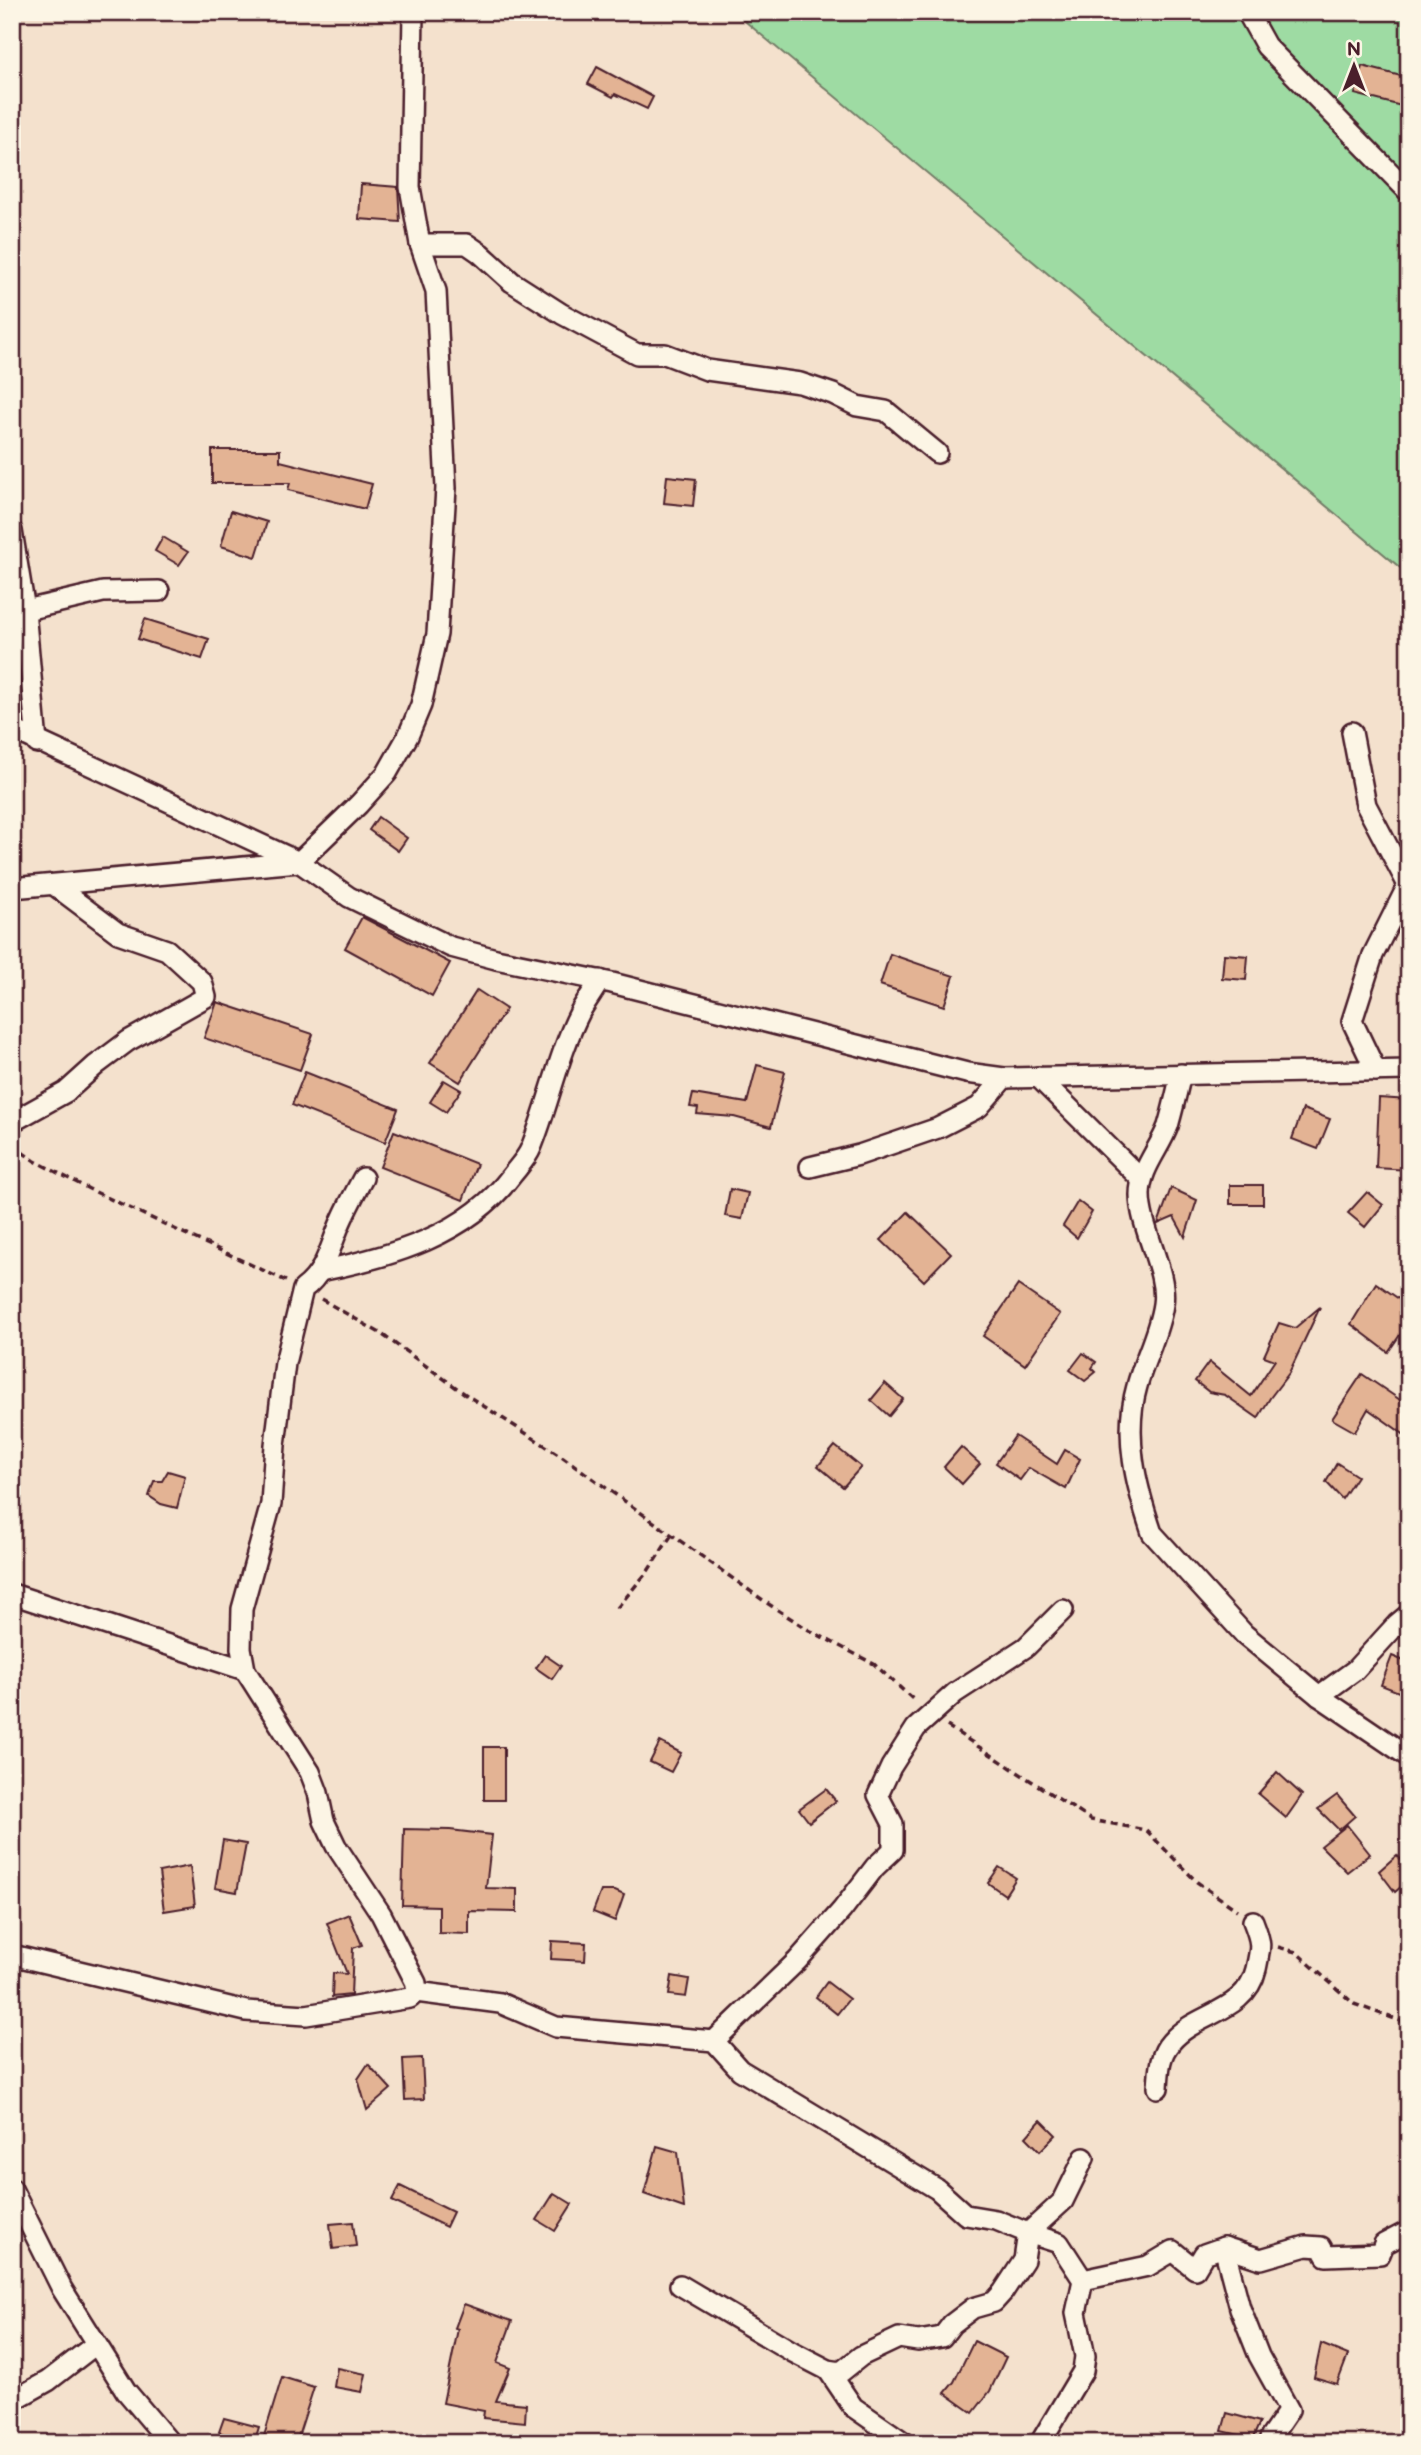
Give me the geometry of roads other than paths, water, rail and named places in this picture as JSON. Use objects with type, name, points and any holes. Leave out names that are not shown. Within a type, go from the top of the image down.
[{"type":"street","points":[[12,888],[299,862],[387,773],[408,736],[421,705],[437,634],[446,488],[439,317],[436,292],[420,244],[410,187],[415,34],[413,12]]},
{"type":"street","points":[[1247,12],[1266,46],[1409,192]]},
{"type":"street","points":[[420,244],[467,244],[512,282],[586,328],[637,354],[665,354],[707,370],[800,383],[858,406],[886,411],[937,453]]},
{"type":"street","points":[[12,531],[19,612],[37,743]]},
{"type":"street","points":[[19,612],[103,592],[159,591]]},
{"type":"street","points":[[12,729],[37,743],[299,862],[349,897],[452,947],[496,959],[600,980],[967,1073],[1004,1078],[1409,1070]]},
{"type":"street","points":[[1352,732],[1366,806],[1408,885],[1373,955],[1352,1021],[1376,1070]]},
{"type":"street","points":[[12,1122],[66,1093],[96,1065],[128,1041],[206,997],[202,982],[167,950],[118,933],[54,885]]},
{"type":"street","points":[[320,1271],[399,1252],[450,1228],[482,1209],[506,1184],[529,1152],[567,1043],[580,1012],[600,980]]},
{"type":"street","points":[[1181,1074],[1167,1128],[1141,1179],[1140,1197],[1163,1288],[1164,1304],[1136,1387],[1130,1434],[1134,1471],[1152,1533],[1244,1634],[1319,1696],[1409,1757]]},
{"type":"street","points":[[1038,1077],[1141,1179]]},
{"type":"street","points":[[810,1167],[938,1128],[979,1107],[1004,1078]]},
{"type":"street","points":[[12,1955],[246,2011],[306,2015],[410,1998],[416,1992],[416,1983],[381,1914],[330,1834],[310,1772],[245,1670],[241,1648],[242,1609],[271,1504],[285,1363],[303,1289],[320,1271],[363,1178]]},
{"type":"street","points":[[12,1594],[245,1670]]},
{"type":"street","points":[[715,2041],[797,1961],[875,1867],[893,1850],[893,1824],[878,1795],[891,1767],[916,1728],[956,1693],[1026,1647],[1063,1610]]},
{"type":"street","points":[[1319,1696],[1355,1670],[1396,1624],[1409,1615]]},
{"type":"street","points":[[1158,2088],[1160,2059],[1171,2041],[1245,1994],[1254,1977],[1262,1944],[1253,1921]]},
{"type":"street","points":[[416,1992],[500,2003],[556,2027],[715,2041],[740,2070],[937,2189],[966,2215],[996,2220],[1028,2234],[1059,2243],[1083,2280],[1076,2313],[1085,2356],[1083,2371],[1040,2443]]},
{"type":"street","points":[[680,2285],[754,2330],[828,2370],[841,2372],[861,2356],[899,2339],[918,2341],[942,2337],[952,2324],[972,2308],[994,2302],[1024,2260],[1028,2234],[1063,2201],[1084,2158]]},
{"type":"street","points":[[12,2189],[62,2289],[96,2344],[126,2391],[170,2443]]},
{"type":"street","points":[[1083,2280],[1148,2266],[1173,2251],[1195,2269],[1204,2254],[1224,2247],[1261,2259],[1306,2246],[1321,2247],[1326,2256],[1380,2254],[1384,2244],[1409,2231]]},
{"type":"street","points":[[1224,2247],[1240,2308],[1259,2356],[1289,2410],[1270,2438],[1270,2443]]},
{"type":"street","points":[[12,2401],[48,2381],[96,2344]]},
{"type":"street","points":[[828,2370],[853,2407],[905,2443]]}]
